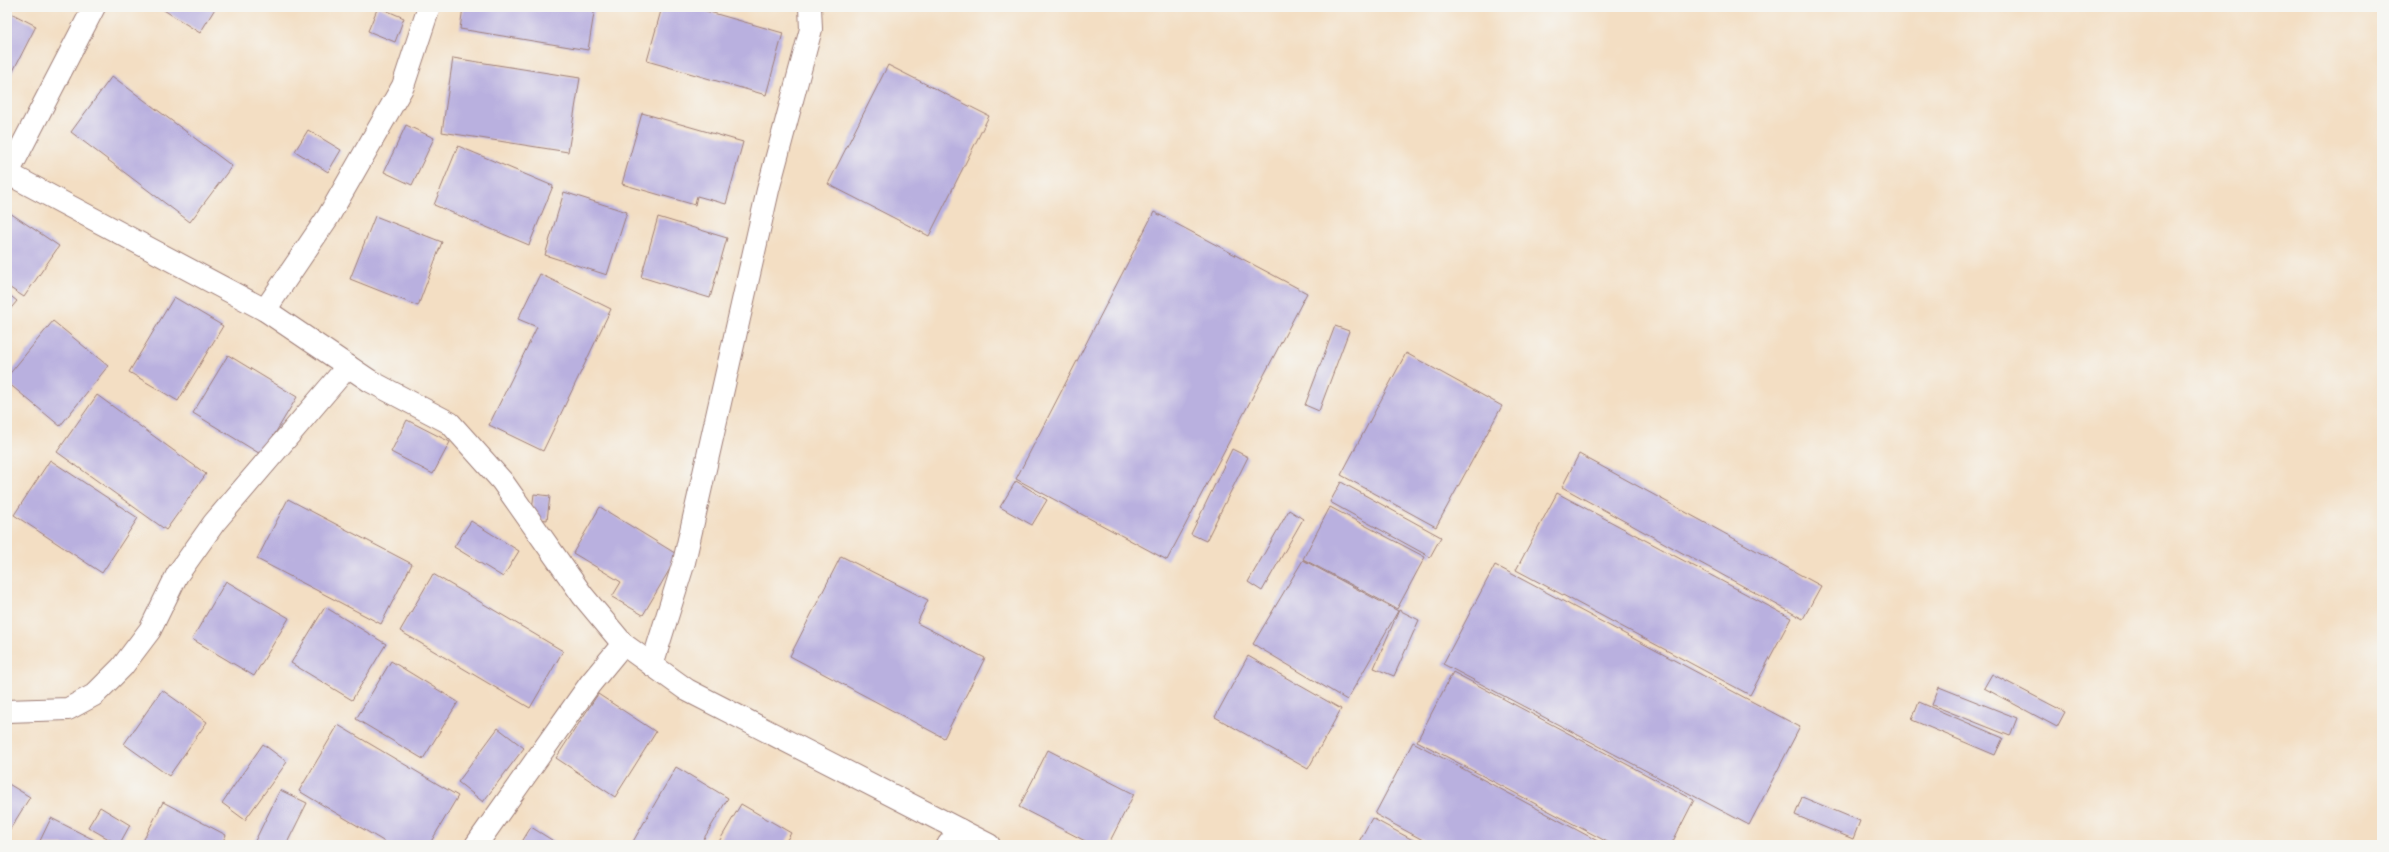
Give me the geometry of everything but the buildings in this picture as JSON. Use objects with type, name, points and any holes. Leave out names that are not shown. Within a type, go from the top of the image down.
[{"type":"street","points":[[94,7],[7,173],[265,310],[370,381],[450,422],[502,481],[583,596],[623,644],[687,690],[954,837],[989,845]]},
{"type":"street","points":[[265,310],[328,217],[403,86],[429,7]]},
{"type":"street","points":[[652,665],[684,562],[768,190],[811,29],[810,7]]},
{"type":"street","points":[[7,711],[68,709],[94,695],[122,667],[150,630],[177,575],[214,522],[348,366]]},
{"type":"street","points":[[476,845],[590,684],[623,644]]}]
